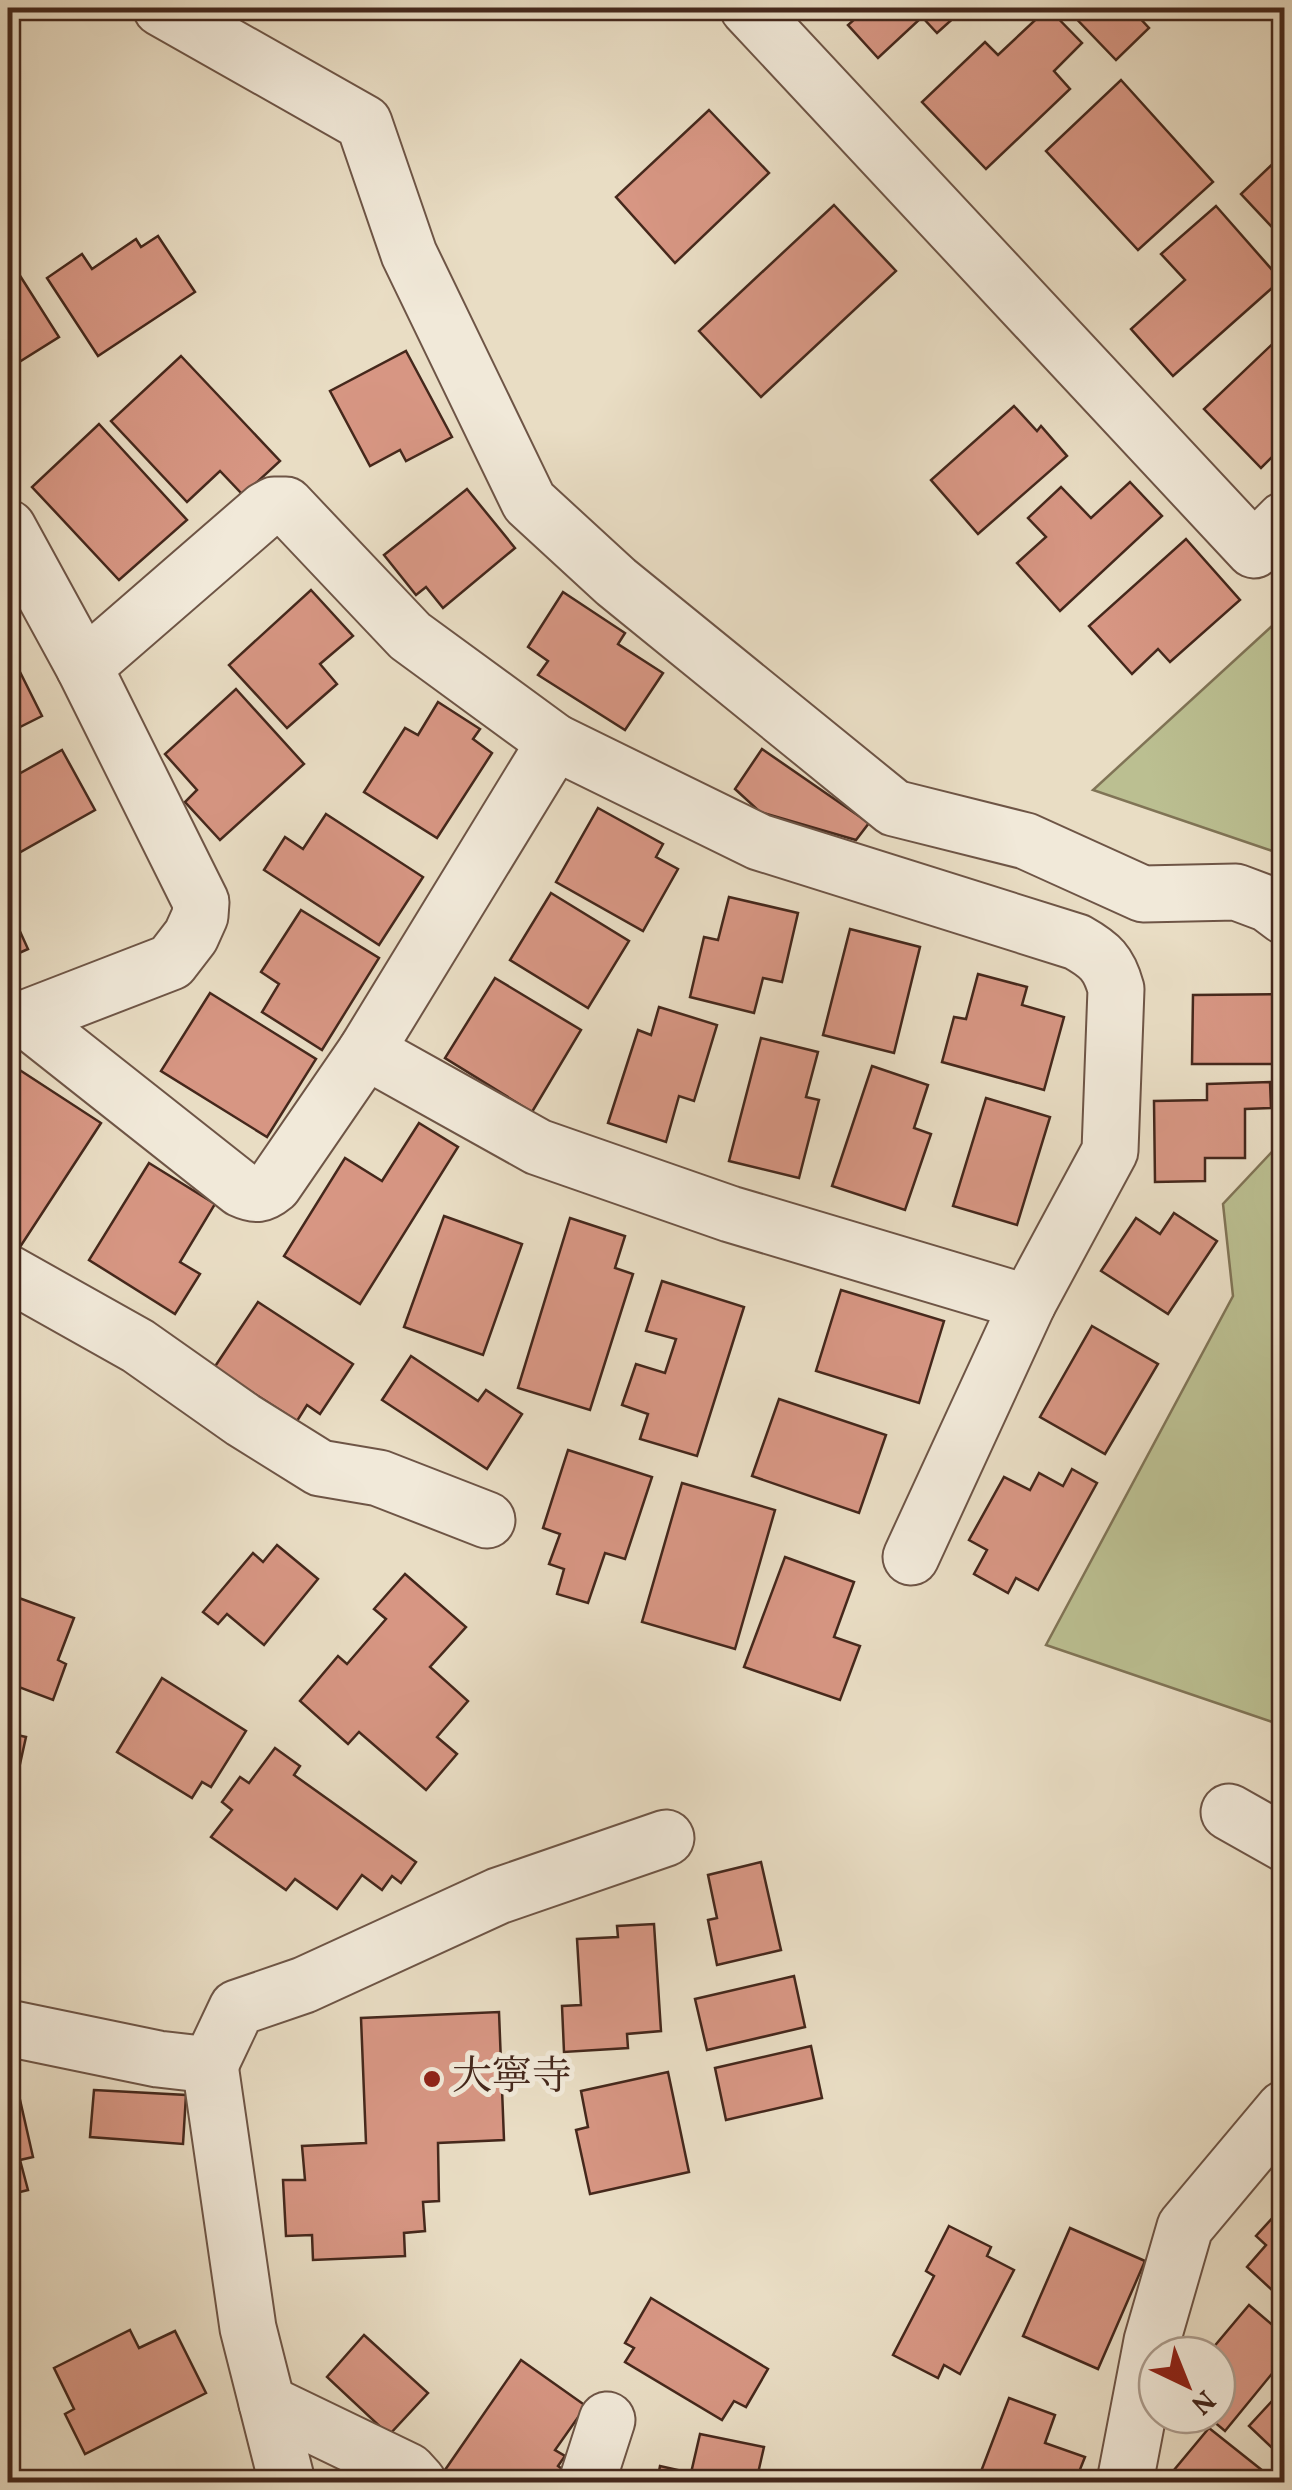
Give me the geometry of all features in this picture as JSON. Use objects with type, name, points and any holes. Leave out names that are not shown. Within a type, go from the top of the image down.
[{"type":"street","points":[[161,8],[364,122],[410,254],[529,502],[616,582],[894,808],[1026,841],[1143,894],[1236,892],[1268,904],[1284,916]]},
{"type":"street","points":[[748,8],[1254,550],[1284,520]]},
{"type":"street","points":[[84,667],[265,510],[286,505],[410,636],[555,742],[760,842],[1077,942],[1100,954],[1110,968],[1116,989],[1110,1151],[1028,1303],[911,1557]]},
{"type":"street","points":[[8,528],[84,667],[201,902],[191,936],[171,962],[17,1022]]},
{"type":"street","points":[[17,1022],[241,1190],[263,1194],[274,1185],[366,1051],[555,742]]},
{"type":"street","points":[[1110,968],[1143,894]]},
{"type":"street","points":[[366,1051],[538,1147],[730,1214],[1028,1303]]},
{"type":"street","points":[[8,1273],[138,1346],[242,1420],[320,1468],[379,1478],[487,1520]]},
{"type":"street","points":[[1228,1812],[1284,1843]]},
{"type":"street","points":[[286,2482],[248,2328],[210,2064],[237,2008],[304,1985],[498,1896],[666,1838]]},
{"type":"street","points":[[8,2028],[158,2059],[210,2064]]},
{"type":"street","points":[[1125,2482],[1152,2341],[1185,2227],[1284,2109]]},
{"type":"street","points":[[267,2403],[408,2471],[418,2482]]},
{"type":"street","points":[[586,2482],[607,2420]]},
{"type":"green space","points":[[1284,615],[1284,855],[1093,790]]},
{"type":"green space","points":[[1284,1139],[1284,1726],[1046,1645],[1233,1296],[1223,1204]]},
{"type":"building","points":[[846,8],[951,8],[958,14],[937,33],[922,17],[878,58],[848,25],[856,18]]},
{"type":"building","points":[[1048,8],[1082,43],[1054,71],[1070,89],[986,169],[922,102],[985,42],[998,55]]},
{"type":"building","points":[[1066,8],[1145,8],[1137,15],[1149,28],[1116,60]]},
{"type":"building","points":[[1121,80],[1213,182],[1138,250],[1046,151]]},
{"type":"building","points":[[709,110],[769,173],[675,263],[616,197]]},
{"type":"building","points":[[1284,153],[1284,240],[1241,194]]},
{"type":"building","points":[[834,205],[896,271],[761,397],[699,331]]},
{"type":"building","points":[[1216,206],[1281,280],[1173,376],[1131,329],[1185,280],[1161,254]]},
{"type":"building","points":[[158,236],[195,292],[98,356],[47,278],[82,254],[92,269],[136,239],[141,247]]},
{"type":"building","points":[[17,271],[59,337],[8,369],[8,277]]},
{"type":"building","points":[[1284,333],[1284,445],[1261,468],[1204,409]]},
{"type":"building","points":[[406,351],[452,437],[406,461],[400,450],[370,466],[330,391]]},
{"type":"building","points":[[181,356],[280,461],[243,495],[220,471],[187,502],[111,421]]},
{"type":"building","points":[[1014,406],[1037,431],[1041,426],[1067,456],[978,534],[931,480]]},
{"type":"building","points":[[99,424],[187,520],[119,580],[32,487]]},
{"type":"building","points":[[1130,482],[1162,516],[1060,611],[1017,563],[1046,537],[1028,518],[1061,487],[1091,518]]},
{"type":"building","points":[[467,489],[515,548],[443,608],[426,587],[416,595],[384,555]]},
{"type":"building","points":[[1186,539],[1240,600],[1170,662],[1158,649],[1132,674],[1089,626]]},
{"type":"building","points":[[311,590],[353,636],[320,664],[337,684],[287,728],[229,665]]},
{"type":"building","points":[[563,592],[625,633],[618,644],[663,673],[625,730],[538,675],[548,661],[528,647]]},
{"type":"building","points":[[11,654],[42,716],[8,733],[8,656]]},
{"type":"building","points":[[236,689],[304,764],[220,840],[185,802],[197,790],[165,754]]},
{"type":"building","points":[[438,702],[480,729],[473,739],[492,753],[437,838],[364,792],[405,728],[418,735]]},
{"type":"building","points":[[762,749],[869,823],[856,840],[760,812],[735,789]]},
{"type":"building","points":[[62,750],[95,810],[8,859],[8,780]]},
{"type":"building","points":[[598,808],[663,844],[656,857],[678,869],[643,931],[556,882]]},
{"type":"building","points":[[326,814],[423,877],[379,945],[264,870],[285,837],[303,849]]},
{"type":"building","points":[[551,893],[629,941],[588,1008],[510,960]]},
{"type":"building","points":[[729,897],[798,913],[782,982],[763,978],[754,1013],[690,997],[704,937],[718,940]]},
{"type":"building","points":[[8,905],[28,949],[8,958]]},
{"type":"building","points":[[301,910],[379,958],[322,1050],[262,1012],[279,984],[261,972]]},
{"type":"building","points":[[850,929],[920,947],[894,1053],[823,1035]]},
{"type":"building","points":[[978,974],[1027,987],[1022,1005],[1064,1017],[1044,1090],[942,1062],[954,1017],[966,1019]]},
{"type":"building","points":[[495,978],[581,1030],[532,1112],[445,1058]]},
{"type":"building","points":[[210,993],[316,1059],[267,1137],[161,1071]]},
{"type":"building","points":[[1284,994],[1284,1064],[1192,1064],[1193,995]]},
{"type":"building","points":[[659,1007],[717,1025],[694,1101],[679,1096],[666,1142],[608,1123],[638,1030],[651,1035]]},
{"type":"building","points":[[761,1038],[818,1052],[806,1097],[819,1100],[799,1178],[729,1161]]},
{"type":"building","points":[[12,1065],[101,1123],[20,1247],[8,1239],[8,1071]]},
{"type":"building","points":[[872,1066],[928,1085],[914,1128],[931,1134],[905,1210],[832,1186]]},
{"type":"building","points":[[1270,1082],[1271,1108],[1245,1109],[1245,1158],[1205,1158],[1205,1181],[1155,1182],[1154,1101],[1207,1100],[1207,1084]]},
{"type":"building","points":[[986,1098],[1050,1117],[1017,1225],[953,1206]]},
{"type":"building","points":[[419,1123],[458,1147],[360,1304],[284,1256],[345,1158],[382,1181]]},
{"type":"building","points":[[149,1163],[215,1204],[180,1262],[200,1274],[175,1314],[89,1260]]},
{"type":"building","points":[[1174,1213],[1217,1241],[1168,1314],[1101,1271],[1136,1218],[1160,1234]]},
{"type":"building","points":[[444,1216],[522,1244],[483,1355],[404,1327]]},
{"type":"building","points":[[570,1218],[625,1236],[615,1268],[633,1274],[590,1410],[518,1388]]},
{"type":"building","points":[[662,1281],[744,1307],[697,1456],[640,1439],[648,1414],[622,1405],[636,1364],[665,1373],[676,1339],[646,1331]]},
{"type":"building","points":[[841,1290],[944,1321],[919,1403],[816,1371]]},
{"type":"building","points":[[258,1302],[353,1364],[320,1414],[307,1405],[297,1421],[214,1368]]},
{"type":"building","points":[[1092,1326],[1158,1364],[1105,1454],[1040,1417]]},
{"type":"building","points":[[411,1356],[478,1401],[486,1390],[522,1414],[487,1469],[382,1400]]},
{"type":"building","points":[[779,1399],[886,1435],[859,1513],[752,1476]]},
{"type":"building","points":[[568,1450],[652,1477],[625,1559],[605,1553],[588,1603],[557,1594],[564,1569],[549,1564],[560,1534],[543,1528]]},
{"type":"building","points":[[1072,1469],[1097,1483],[1038,1590],[1016,1578],[1008,1593],[974,1574],[987,1550],[969,1540],[1004,1477],[1030,1490],[1039,1473],[1063,1486]]},
{"type":"building","points":[[682,1483],[775,1510],[735,1649],[642,1622]]},
{"type":"building","points":[[277,1545],[318,1579],[264,1645],[227,1614],[218,1624],[203,1612],[253,1553],[263,1562]]},
{"type":"building","points":[[785,1557],[854,1582],[834,1637],[860,1646],[840,1700],[744,1667]]},
{"type":"building","points":[[405,1574],[466,1627],[430,1667],[468,1701],[437,1737],[457,1754],[426,1790],[359,1732],[348,1744],[300,1701],[338,1656],[347,1664],[386,1619],[374,1609]]},
{"type":"building","points":[[8,1594],[74,1618],[58,1660],[66,1664],[53,1700],[8,1683]]},
{"type":"building","points":[[162,1678],[246,1731],[211,1787],[202,1782],[192,1798],[117,1752]]},
{"type":"building","points":[[8,1733],[26,1737],[14,1791],[8,1789]]},
{"type":"building","points":[[275,1748],[300,1766],[294,1775],[416,1862],[401,1883],[392,1876],[382,1890],[362,1875],[337,1909],[295,1879],[286,1890],[211,1837],[232,1810],[222,1802],[240,1777],[249,1783]]},
{"type":"building","points":[[761,1862],[781,1950],[717,1965],[708,1920],[717,1918],[708,1875]]},
{"type":"building","points":[[654,1924],[661,2031],[627,2034],[628,2048],[564,2052],[562,2006],[581,2005],[577,1939],[618,1937],[617,1926]]},
{"type":"building","points":[[794,1976],[805,2027],[707,2050],[695,1999]]},
{"type":"building","name":"大寧寺","points":[[499,2012],[504,2140],[438,2143],[439,2201],[423,2202],[425,2231],[404,2233],[405,2256],[313,2260],[312,2235],[286,2236],[283,2180],[305,2180],[302,2146],[366,2143],[361,2018]]},
{"type":"building","points":[[811,2046],[822,2098],[726,2120],[715,2068]]},
{"type":"building","points":[[668,2072],[689,2172],[590,2194],[576,2130],[588,2127],[581,2091]]},
{"type":"building","points":[[94,2090],[186,2095],[183,2144],[90,2137]]},
{"type":"building","points":[[18,2091],[33,2157],[20,2160],[28,2190],[8,2195],[8,2094]]},
{"type":"building","points":[[1284,2205],[1284,2301],[1247,2267],[1266,2245],[1256,2236]]},
{"type":"building","points":[[949,2226],[991,2247],[987,2256],[1014,2270],[960,2374],[944,2365],[938,2378],[893,2355],[934,2276],[926,2271]]},
{"type":"building","points":[[1070,2228],[1145,2261],[1098,2369],[1023,2336]]},
{"type":"building","points":[[651,2298],[768,2369],[746,2407],[734,2401],[722,2420],[625,2362],[634,2348],[625,2343]]},
{"type":"building","points":[[1249,2305],[1284,2335],[1284,2359],[1237,2416],[1237,2335],[1224,2335]]},
{"type":"building","points":[[130,2330],[139,2348],[175,2331],[206,2393],[85,2454],[65,2414],[74,2409],[54,2368]]},
{"type":"building","points":[[364,2335],[428,2393],[389,2435],[327,2377]]},
{"type":"building","points":[[521,2360],[586,2406],[555,2450],[565,2456],[558,2466],[570,2475],[564,2482],[464,2482],[445,2470]]},
{"type":"building","points":[[1284,2388],[1284,2459],[1249,2426]]},
{"type":"building","points":[[1009,2398],[1055,2415],[1045,2443],[1085,2457],[1075,2482],[977,2482]]},
{"type":"building","points":[[700,2434],[764,2447],[756,2482],[657,2482],[660,2466],[691,2473]]},
{"type":"building","points":[[1203,2435],[1218,2435],[1277,2482],[1164,2482]]},
{"type":"place","name":"大寧寺","points":[[432,2079]]}]
